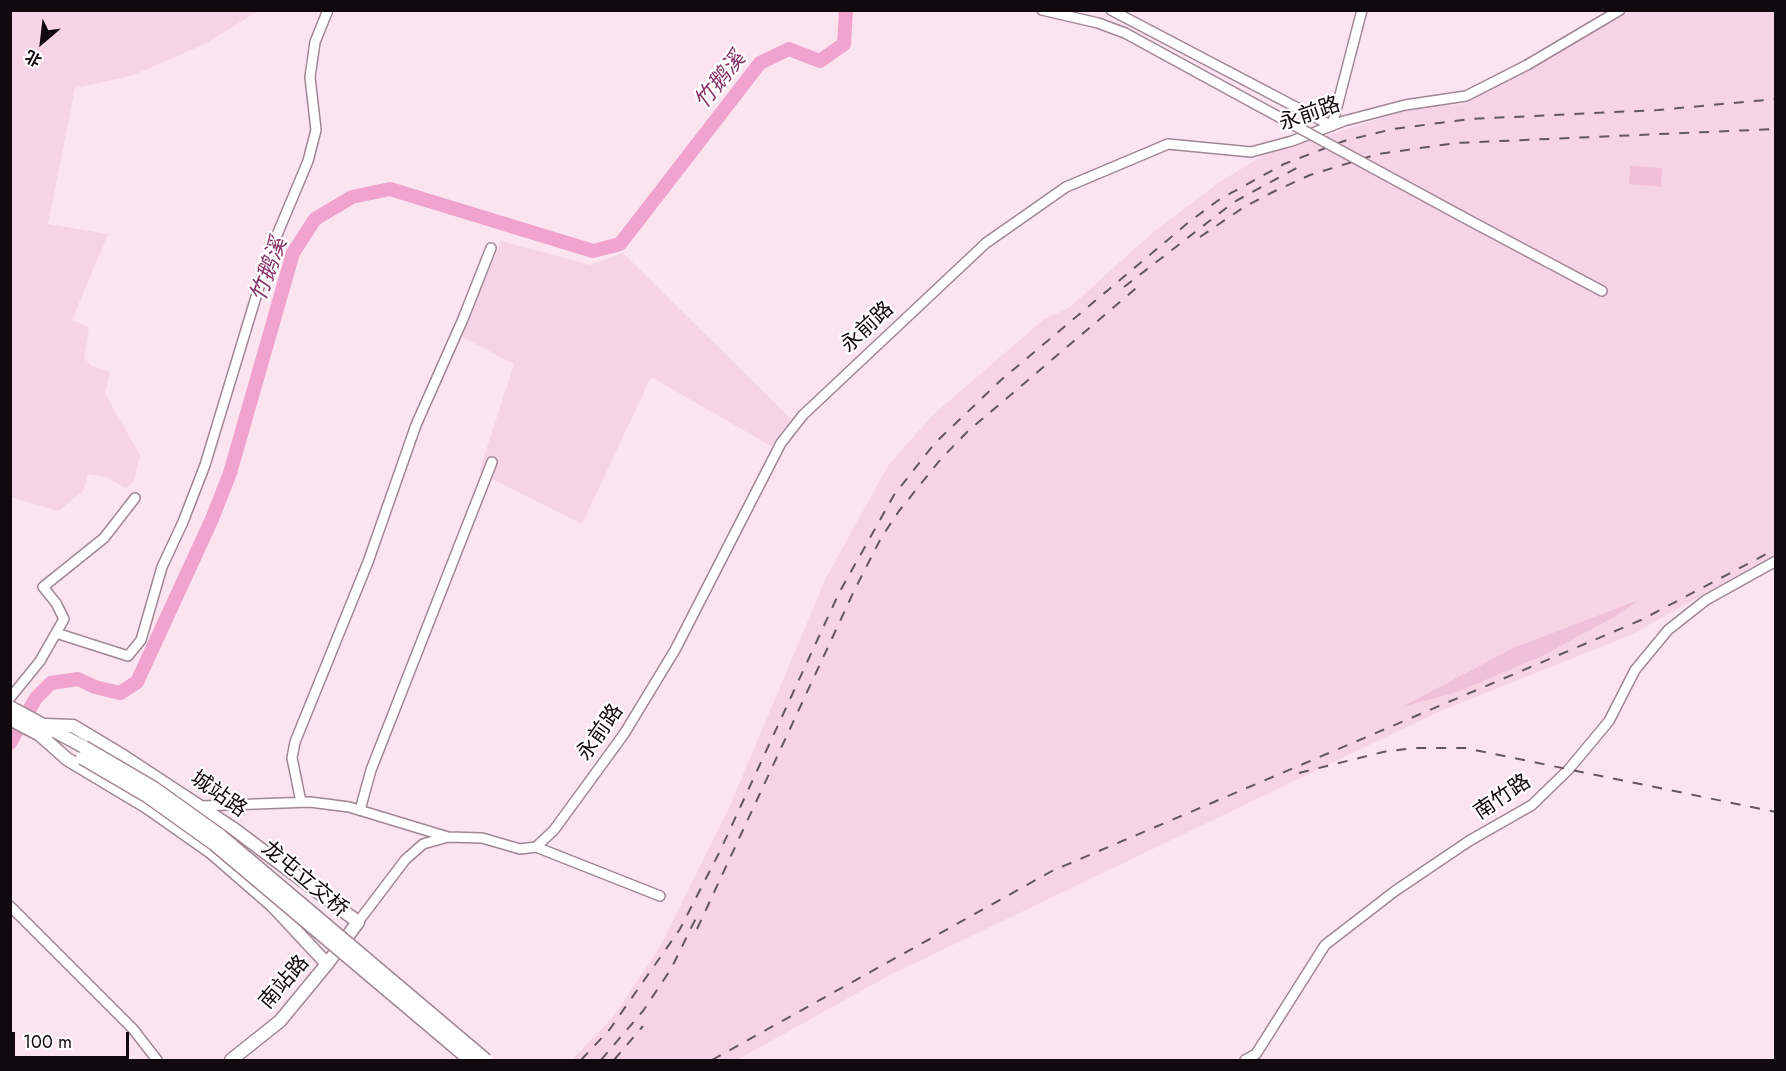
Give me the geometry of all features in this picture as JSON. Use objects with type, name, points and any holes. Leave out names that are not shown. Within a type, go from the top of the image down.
[{"type":"main road","name":"城站路","points":[[11,708],[40,729],[83,752]]},
{"type":"main road","name":"城站路","points":[[40,729],[73,726],[201,806],[358,922]]},
{"type":"main road","name":"城站路","points":[[40,729],[67,759],[147,807],[211,852],[272,905],[327,964]]},
{"type":"main road","name":"龙屯立交桥","points":[[83,752],[214,844],[470,1060]]},
{"type":"main road","name":"龙屯立交桥","points":[[83,752],[154,788],[221,836],[486,1060]]},
{"type":"main road","name":"南站路","points":[[231,1060],[280,1021],[358,922]]},
{"type":"street","points":[[56,633],[128,656],[141,640],[162,567],[183,522],[204,465],[269,254],[308,161],[316,130],[311,69],[315,42],[328,10]]},
{"type":"street","points":[[1041,10],[1098,23],[1125,33],[1602,291]]},
{"type":"street","points":[[1111,10],[1332,126],[1362,10]]},
{"type":"street","name":"永前路","points":[[536,847],[554,830],[624,734],[675,650],[781,443],[802,415],[986,243],[1066,187],[1168,144],[1251,152],[1405,105],[1466,96],[1527,65],[1620,10]]},
{"type":"street","points":[[301,802],[292,758],[295,742],[368,562],[416,425],[463,319],[490,248]]},
{"type":"street","points":[[360,810],[371,770],[492,462]]},
{"type":"street","points":[[11,708],[64,619],[56,603],[43,587],[104,538],[135,498]]},
{"type":"street","name":"南竹路","points":[[1245,1060],[1256,1054],[1325,945],[1395,891],[1469,842],[1532,805],[1569,769],[1609,721],[1635,670],[1668,630],[1706,600],[1776,561]]},
{"type":"street","points":[[201,806],[301,802],[360,810],[448,837],[482,838],[520,849],[536,847],[660,896]]},
{"type":"street","points":[[358,922],[405,860],[423,844],[448,837]]},
{"type":"street","points":[[10,906],[133,1029],[157,1060]]},
{"type":"shaded area","points":[[10,11],[258,11],[205,44],[131,76],[75,88],[48,224],[108,234],[72,320],[89,327],[84,358],[92,366],[110,372],[105,394],[140,455],[134,482],[126,488],[106,477],[88,474],[84,490],[58,511],[11,497]]},
{"type":"shaded area","points":[[1631,11],[1775,11],[1775,554],[1631,635],[1438,712],[888,976],[737,1060],[572,1060],[614,1016],[660,947],[729,808],[826,578],[889,464],[933,415],[1044,319],[1069,308],[1152,233],[1218,183],[1262,156],[1413,108],[1464,104]]},
{"type":"shaded area","points":[[1630,166],[1662,168],[1661,187],[1629,184]]},
{"type":"shaded area","points":[[501,241],[590,265],[623,253],[791,419],[771,446],[651,377],[582,524],[479,472],[514,364],[462,337]]},
{"type":"shaded area","points":[[1639,600],[1612,618],[1542,656],[1457,692],[1402,707],[1513,648]]},
{"type":"waterway","name":"竹鹅溪","points":[[10,743],[36,698],[51,683],[78,679],[95,687],[120,693],[137,682],[212,519],[230,473],[293,253],[315,219],[352,197],[390,189],[593,251],[620,244],[760,63],[789,49],[820,61],[844,44],[846,10]]},
{"type":"railway","points":[[581,1060],[610,1029],[680,929],[720,851],[839,593],[894,495],[935,443],[1001,380],[1189,222],[1220,199],[1284,164],[1344,141],[1393,129],[1470,119],[1658,110],[1776,99]]},
{"type":"railway","points":[[1200,237],[1244,207],[1275,191],[1310,175],[1378,154],[1456,143],[1776,129]]},
{"type":"railway","points":[[1124,287],[1234,202],[1302,165]]},
{"type":"railway","points":[[697,929],[854,591],[881,538],[899,511],[940,460],[967,432],[1141,284]]},
{"type":"railway","points":[[712,1060],[1052,871],[1641,620],[1776,549]]},
{"type":"railway","points":[[1299,773],[1383,752],[1415,748],[1465,748],[1776,812]]},
{"type":"railway","points":[[601,1060],[643,1011],[671,969],[696,918]]},
{"type":"railway","points":[[614,1060],[643,1026]]}]
